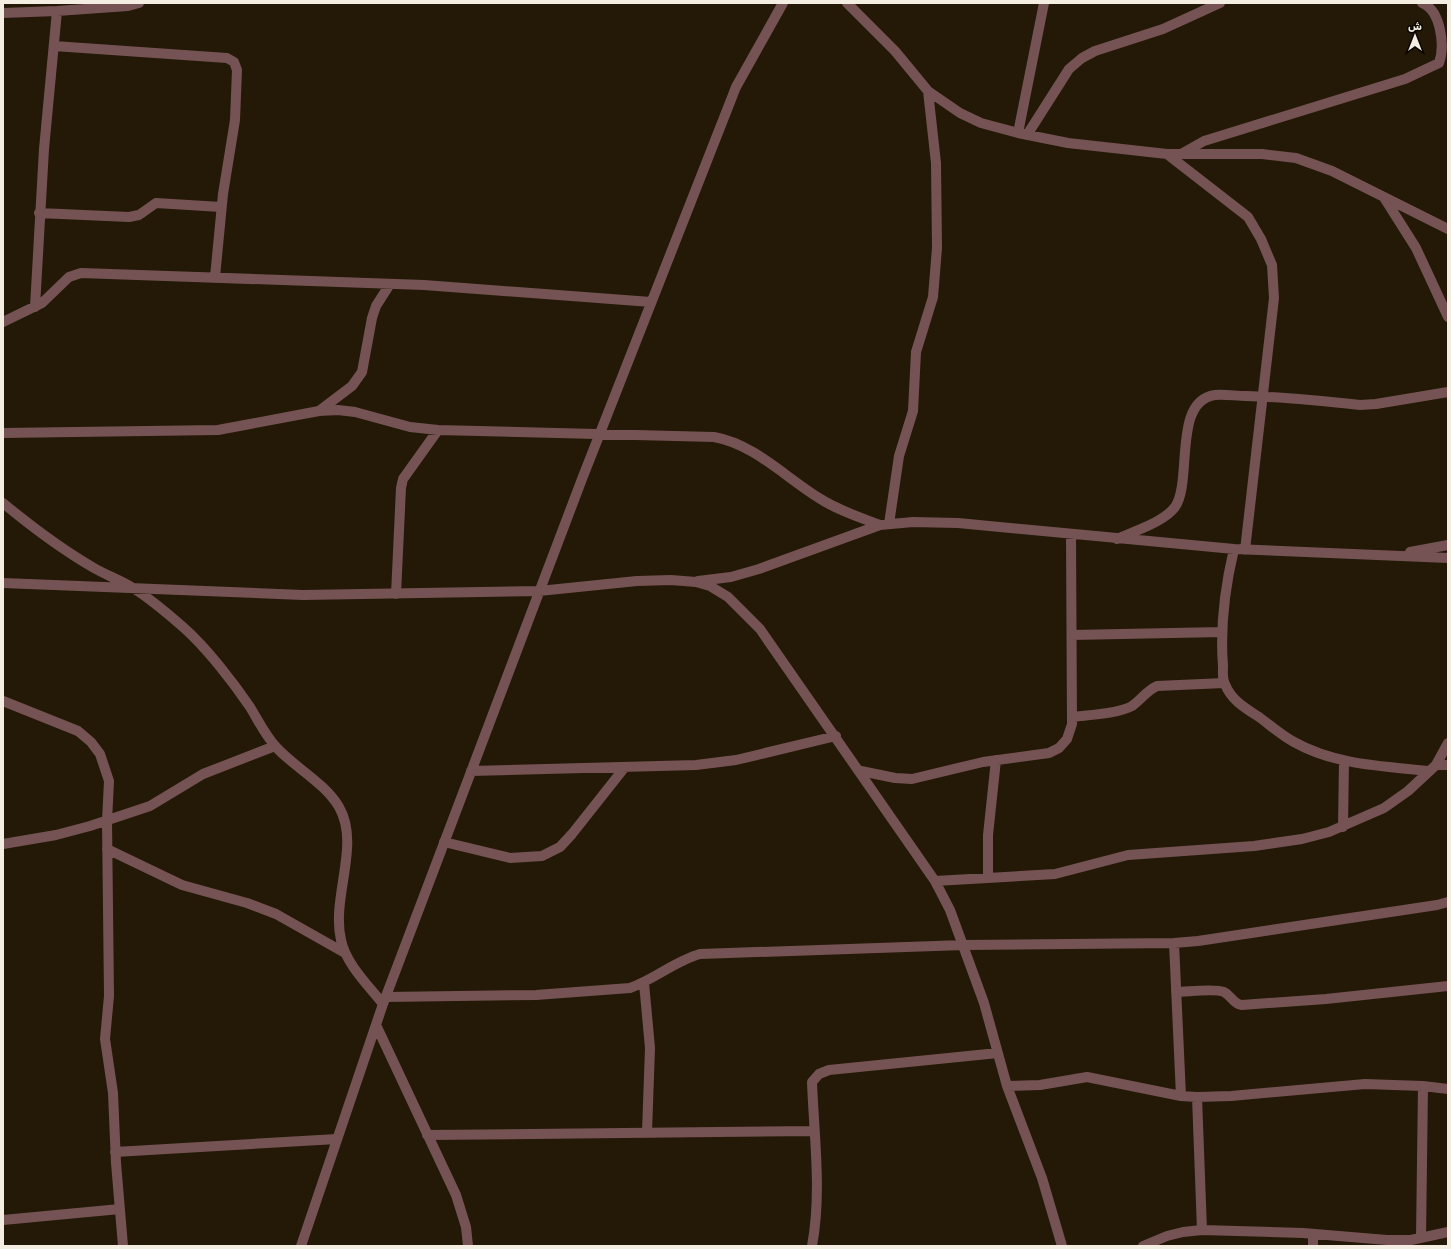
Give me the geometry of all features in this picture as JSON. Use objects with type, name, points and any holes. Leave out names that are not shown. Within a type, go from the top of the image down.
[{"type":"street","points":[[3,13],[128,6],[139,3]]},
{"type":"street","points":[[301,1246],[384,1000],[538,591],[736,87],[783,3]]},
{"type":"street","points":[[847,3],[895,51],[928,91],[960,113],[982,122],[1023,134],[1068,143],[1167,154],[1262,154],[1296,158],[1332,171],[1385,199],[1448,229]]},
{"type":"street","points":[[1023,134],[1044,3]]},
{"type":"street","points":[[1023,134],[1069,69],[1082,58],[1096,51],[1164,29],[1220,3]]},
{"type":"street","points":[[1181,154],[1204,141],[1404,80],[1439,63],[1442,54],[1442,44],[1435,13],[1427,5],[1422,3]]},
{"type":"street","points":[[35,307],[40,213],[57,11]]},
{"type":"street","points":[[54,46],[227,58],[234,62],[237,70],[235,120],[221,207],[215,277]]},
{"type":"street","points":[[884,525],[899,456],[913,412],[916,352],[933,297],[937,248],[936,163],[928,91]]},
{"type":"street","points":[[1167,154],[1248,217],[1261,239],[1272,265],[1274,298],[1263,396],[1239,550],[1229,570],[1222,632],[1224,683],[1235,701],[1293,741],[1311,750],[1344,761],[1432,768],[1448,765]]},
{"type":"street","points":[[1385,199],[1416,248],[1448,317]]},
{"type":"street","points":[[40,213],[129,217],[139,215],[156,203],[221,207]]},
{"type":"street","points":[[3,322],[35,307],[48,298],[70,277],[81,273],[390,284],[651,302]]},
{"type":"street","points":[[319,412],[352,386],[362,372],[372,318],[376,306],[390,284]]},
{"type":"street","points":[[1116,539],[1167,516],[1175,507],[1181,496],[1188,424],[1202,401],[1214,395],[1263,396],[1376,404],[1448,392]]},
{"type":"street","points":[[3,433],[218,430],[319,412],[355,412],[410,427],[438,430],[714,437],[739,443],[819,499],[840,510],[884,525]]},
{"type":"street","points":[[396,594],[401,488],[404,479],[438,430]]},
{"type":"street","points":[[3,503],[44,536],[94,568],[149,598],[190,634],[216,663],[249,705],[275,746],[332,797],[340,808],[348,844],[340,895],[339,921],[341,940],[345,953],[356,970],[384,1000],[536,995],[630,988],[644,983],[689,957],[700,954],[964,945],[1174,943],[1230,937],[1438,905],[1448,902]]},
{"type":"street","points":[[696,582],[759,569],[884,525],[913,522],[958,523],[1239,550],[1448,558]]},
{"type":"street","points":[[861,771],[895,778],[912,779],[996,760],[1049,753],[1059,748],[1067,739],[1072,724],[1070,534]]},
{"type":"street","points":[[1394,555],[1448,544]]},
{"type":"street","points":[[3,583],[303,595],[538,591],[636,581],[671,580],[696,582],[710,586],[728,597],[760,629],[861,771],[936,881],[964,945],[984,1003],[1007,1086],[1042,1178],[1062,1246]]},
{"type":"street","points":[[1072,635],[1222,632]]},
{"type":"street","points":[[1072,717],[1122,710],[1131,706],[1147,691],[1157,686],[1224,683]]},
{"type":"street","points":[[3,701],[78,731],[91,742],[100,754],[109,781],[107,821],[109,996],[105,1039],[113,1093],[120,1209],[124,1246]]},
{"type":"street","points":[[470,771],[696,765],[736,760],[836,736]]},
{"type":"street","points":[[936,881],[1055,874],[1128,855],[1254,846],[1302,839],[1343,827],[1384,808],[1408,791],[1432,768],[1448,743]]},
{"type":"street","points":[[3,844],[56,835],[107,821],[150,806],[203,774],[275,746]]},
{"type":"street","points":[[988,878],[988,835],[996,760]]},
{"type":"street","points":[[1343,827],[1344,761]]},
{"type":"street","points":[[444,842],[510,858],[542,856],[560,847],[625,767]]},
{"type":"street","points":[[107,849],[182,885],[247,903],[276,914],[345,953]]},
{"type":"street","points":[[1174,943],[1181,1096]]},
{"type":"street","points":[[644,983],[650,1048],[648,1132]]},
{"type":"street","points":[[1176,992],[1220,991],[1227,994],[1235,1003],[1242,1005],[1342,997],[1448,986]]},
{"type":"street","points":[[376,1025],[456,1195],[466,1228],[468,1246]]},
{"type":"street","points":[[812,1246],[816,1226],[817,1200],[812,1082],[819,1074],[830,1070],[998,1052]]},
{"type":"street","points":[[1007,1086],[1040,1085],[1087,1077],[1181,1096],[1197,1097],[1231,1096],[1365,1084],[1423,1086],[1448,1089]]},
{"type":"street","points":[[1421,1237],[1423,1086]]},
{"type":"street","points":[[1197,1097],[1202,1230]]},
{"type":"street","points":[[427,1135],[814,1130]]},
{"type":"street","points":[[116,1152],[337,1139]]},
{"type":"street","points":[[3,1220],[120,1209]]},
{"type":"street","points":[[1143,1246],[1167,1236],[1183,1232],[1202,1230],[1313,1234],[1398,1243],[1448,1232]]},
{"type":"street","points":[[1313,1234],[1313,1246]]}]
